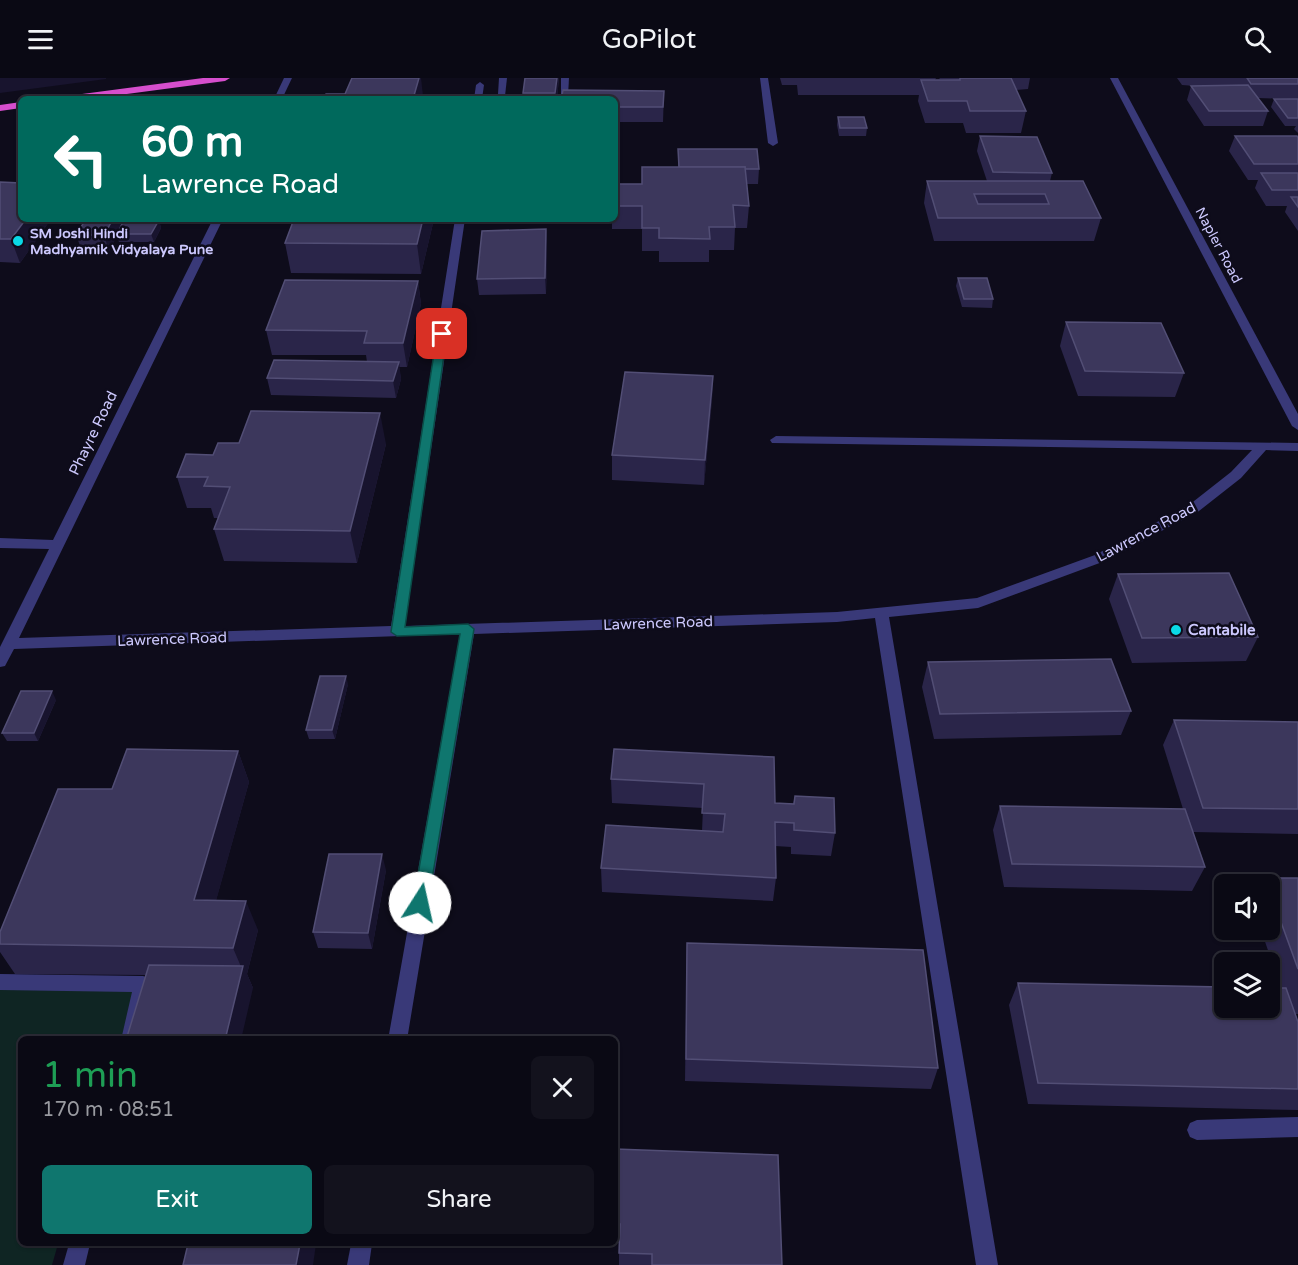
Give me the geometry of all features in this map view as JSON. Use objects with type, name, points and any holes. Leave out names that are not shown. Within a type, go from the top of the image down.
[{"type":"highway","points":[[90,96],[225,78]]},
{"type":"highway","points":[[0,108],[18,105]]},
{"type":"street","points":[[279,96],[288,78]]},
{"type":"street","points":[[502,94],[503,78]]},
{"type":"street","points":[[565,78],[565,94]]},
{"type":"street","points":[[764,78],[773,143]]},
{"type":"street","name":"Napler Road","points":[[1114,78],[1298,426]]},
{"type":"street","points":[[478,96],[480,85]]},
{"type":"street","name":"Phayre Road","points":[[0,662],[217,222]]},
{"type":"street","points":[[397,632],[459,222]]},
{"type":"street","points":[[776,440],[1298,447]]},
{"type":"street","name":"Lawrence Road","points":[[9,644],[837,617],[978,603],[1100,558],[1194,508],[1236,475],[1262,447]]},
{"type":"street","points":[[0,543],[56,545]]},
{"type":"street","points":[[881,613],[987,1265]]},
{"type":"street","points":[[398,1036],[468,629]]},
{"type":"street","points":[[0,982],[143,984],[131,1036]]},
{"type":"street","points":[[1197,1130],[1298,1127]]},
{"type":"street","points":[[74,1265],[79,1246]]},
{"type":"street","points":[[358,1265],[362,1246]]},
{"type":"green space","points":[[0,979],[140,982],[123,1036],[18,1036],[18,1246],[57,1246],[52,1265],[0,1265]]},
{"type":"building","points":[[352,78],[419,78],[414,96],[325,96],[326,94],[345,94]]},
{"type":"building","points":[[525,78],[557,78],[555,93],[523,93]]},
{"type":"building","points":[[960,78],[1011,78],[1026,111],[970,111],[967,101],[928,101],[921,80],[960,80]]},
{"type":"building","points":[[1247,78],[1298,78],[1298,84],[1251,84]]},
{"type":"building","points":[[1248,85],[1268,111],[1209,111],[1191,86]]},
{"type":"building","points":[[563,90],[664,91],[663,107],[618,107],[618,96],[562,96]]},
{"type":"building","points":[[1274,99],[1298,99],[1298,118],[1288,118]]},
{"type":"building","points":[[838,117],[864,117],[867,128],[840,128]]},
{"type":"building","points":[[980,136],[1037,137],[1052,173],[993,172]]},
{"type":"building","points":[[1235,136],[1297,136],[1298,164],[1254,164]]},
{"type":"building","points":[[678,149],[757,149],[759,169],[679,167]]},
{"type":"building","points":[[642,167],[745,167],[749,206],[733,205],[735,227],[709,227],[710,239],[659,238],[659,228],[642,228],[642,206],[618,206],[618,184],[642,184]]},
{"type":"building","points":[[1261,173],[1298,173],[1298,190],[1272,190]]},
{"type":"building","points":[[927,181],[1083,181],[1101,218],[938,218]],"holes":[[[974,194],[1045,194],[1049,204],[978,204]]]},
{"type":"building","points":[[0,182],[18,183],[18,222],[24,222],[11,239],[0,239]]},
{"type":"building","points":[[1291,197],[1298,197],[1298,207]]},
{"type":"building","points":[[84,222],[111,222],[104,235],[76,235]]},
{"type":"building","points":[[123,222],[158,222],[151,234],[117,234]]},
{"type":"building","points":[[293,222],[422,222],[417,244],[285,243]]},
{"type":"building","points":[[546,229],[545,278],[477,279],[482,231]]},
{"type":"building","points":[[958,278],[987,278],[993,299],[964,299]]},
{"type":"building","points":[[285,280],[418,281],[403,343],[364,343],[367,331],[266,330]]},
{"type":"building","points":[[1066,322],[1161,323],[1184,373],[1085,371]]},
{"type":"building","points":[[274,360],[399,362],[393,381],[267,378]]},
{"type":"building","points":[[625,372],[713,376],[705,460],[612,455]]},
{"type":"building","points":[[251,411],[380,413],[350,531],[214,529],[230,487],[204,486],[208,477],[177,477],[186,454],[213,455],[218,443],[239,443]]},
{"type":"building","points":[[1229,573],[1258,637],[1142,638],[1118,574]]},
{"type":"building","points":[[1111,659],[1131,711],[940,714],[928,662]]},
{"type":"building","points":[[320,676],[346,676],[332,730],[306,730]]},
{"type":"building","points":[[21,691],[52,691],[34,733],[2,733]]},
{"type":"building","points":[[1174,720],[1298,722],[1298,809],[1203,808]]},
{"type":"building","points":[[127,749],[238,751],[194,900],[246,901],[233,948],[0,944],[0,932],[58,789],[112,789]]},
{"type":"building","points":[[614,749],[774,757],[775,803],[794,804],[795,796],[834,798],[835,833],[794,830],[794,823],[775,822],[776,878],[601,868],[606,825],[723,832],[725,814],[702,813],[704,784],[611,779]]},
{"type":"building","points":[[1000,806],[1185,809],[1205,867],[1012,864]]},
{"type":"building","points":[[329,854],[382,854],[368,933],[313,932]]},
{"type":"building","points":[[1280,878],[1298,878],[1298,969],[1280,919]]},
{"type":"building","points":[[687,943],[923,950],[938,1068],[686,1059]]},
{"type":"building","points":[[149,965],[243,966],[226,1036],[127,1036]]},
{"type":"building","points":[[1018,983],[1214,987],[1214,1018],[1280,1018],[1280,988],[1286,988],[1298,1022],[1298,1089],[1038,1083]]},
{"type":"building","points":[[618,1149],[778,1155],[782,1265],[652,1265],[652,1254],[619,1253],[620,1224],[618,1224]]},
{"type":"building","points":[[188,1246],[300,1246],[296,1265],[183,1265]]},
{"type":"place","name":"SM Joshi Hindi Madhyamik Vidyalaya Pune","points":[[18,241]]},
{"type":"place","name":"Cantabile","points":[[1176,630]]},
{"type":"route","points":[[420,903],[468,629],[397,632],[442,334]]}]
